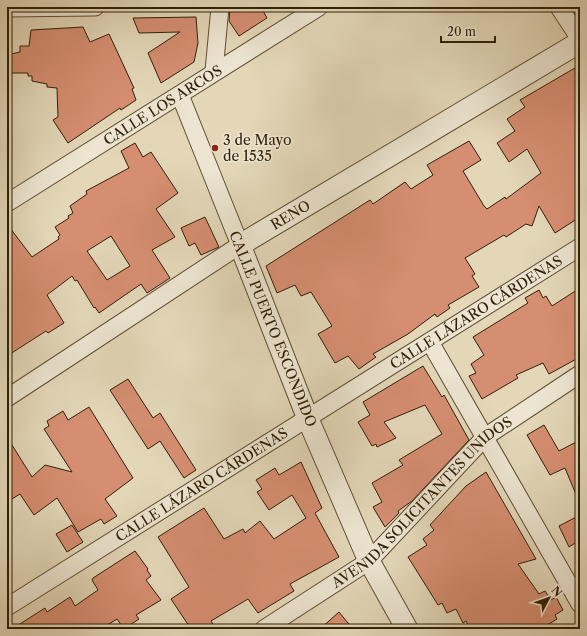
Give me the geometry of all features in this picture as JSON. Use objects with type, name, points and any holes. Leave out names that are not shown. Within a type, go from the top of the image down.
[{"type":"street","points":[[7,8],[95,7]]},
{"type":"street","points":[[214,71],[220,7]]},
{"type":"street","name":"CALLE LOS ARCOS","points":[[7,203],[180,95],[214,71],[319,7]]},
{"type":"street","points":[[558,7],[580,40]]},
{"type":"street","name":"RENO","points":[[7,398],[240,245],[580,40]]},
{"type":"street","name":"CALLE PUERTO ESCONDIDO","points":[[180,95],[308,419],[369,561],[407,629]]},
{"type":"street","name":"CALLE LÁZARO CÁRDENAS","points":[[7,607],[308,419],[580,246]]},
{"type":"street","points":[[430,342],[580,604]]},
{"type":"street","name":"AVENIDA SOLICITANTES UNIDOS","points":[[264,629],[369,561],[485,437],[580,374]]},
{"type":"building","points":[[230,7],[261,7],[267,18],[239,36],[229,21]]},
{"type":"building","points":[[196,17],[198,43],[194,62],[161,83],[148,53],[180,32],[139,33],[133,18]]},
{"type":"building","points":[[83,27],[90,42],[109,34],[134,88],[132,89],[136,100],[121,110],[120,108],[68,143],[53,120],[58,117],[57,88],[47,87],[47,84],[32,81],[32,76],[28,76],[28,73],[7,73],[7,55],[20,52],[20,46],[29,46],[31,30]]},
{"type":"building","points":[[580,65],[580,217],[555,233],[539,206],[532,226],[526,224],[506,237],[504,235],[465,258],[475,274],[472,276],[479,287],[448,305],[450,308],[437,317],[435,314],[408,334],[373,354],[376,357],[359,369],[348,356],[335,363],[318,334],[332,326],[311,292],[301,296],[295,285],[277,293],[266,266],[370,200],[373,204],[405,182],[411,189],[433,175],[427,165],[469,141],[481,160],[463,171],[484,206],[487,209],[505,197],[506,199],[541,173],[527,149],[509,162],[497,143],[515,131],[507,119],[525,107],[520,100]]},
{"type":"building","points":[[135,143],[143,157],[151,152],[178,193],[156,209],[175,237],[152,250],[170,278],[147,293],[141,284],[99,313],[95,307],[94,308],[77,280],[75,281],[72,276],[47,295],[64,323],[48,333],[46,331],[7,356],[7,224],[32,257],[59,239],[58,237],[60,235],[55,227],[69,218],[68,216],[73,213],[70,206],[87,194],[86,191],[129,168],[121,151]],"holes":[[[111,236],[130,266],[107,280],[87,251]]]},
{"type":"building","points":[[205,217],[219,247],[201,255],[195,243],[189,246],[181,228]]},
{"type":"building","points":[[580,288],[580,357],[549,374],[543,363],[516,375],[518,378],[482,399],[469,376],[476,373],[471,364],[484,355],[473,337],[528,303],[525,298],[539,290],[543,298],[546,296],[552,306]]},
{"type":"building","points":[[423,366],[442,397],[444,395],[469,440],[412,501],[398,511],[399,513],[385,527],[373,507],[382,502],[372,483],[403,465],[399,460],[442,434],[425,405],[384,422],[396,438],[377,447],[376,444],[372,446],[358,422],[370,415],[363,402]]},
{"type":"building","points":[[128,379],[153,418],[160,413],[196,470],[184,478],[160,441],[148,449],[110,390]]},
{"type":"building","points":[[89,407],[133,478],[105,499],[117,516],[104,524],[101,519],[78,532],[57,498],[34,515],[20,494],[7,502],[7,437],[32,477],[45,465],[72,472],[44,429],[49,426],[47,421],[63,411],[68,420]]},
{"type":"building","points":[[544,425],[559,451],[580,440],[580,504],[565,468],[550,475],[527,435]]},
{"type":"building","points":[[301,462],[322,508],[315,513],[339,557],[290,584],[294,591],[258,613],[248,599],[211,621],[216,629],[191,629],[171,599],[189,587],[158,537],[204,508],[224,539],[243,529],[245,533],[260,521],[274,539],[306,518],[292,495],[269,510],[257,492],[262,489],[256,480],[275,468],[279,475]]},
{"type":"building","points":[[486,472],[536,559],[518,564],[539,594],[545,591],[551,600],[556,597],[563,610],[555,615],[557,619],[541,629],[470,629],[466,621],[463,623],[456,609],[447,613],[442,603],[438,605],[408,557],[427,545],[423,539],[434,530],[430,525],[466,486]]},
{"type":"building","points":[[580,515],[580,540],[569,547],[559,526]]},
{"type":"building","points":[[72,525],[83,542],[67,552],[56,534]]},
{"type":"building","points":[[135,551],[148,569],[147,570],[151,576],[146,580],[161,600],[136,615],[139,619],[124,629],[117,619],[101,629],[12,629],[45,608],[47,612],[70,597],[75,606],[98,590],[92,580],[93,578]]},
{"type":"building","points":[[339,612],[353,629],[320,629]]},
{"type":"place","name":"3 de Mayo de 1535","points":[[215,148]]}]
